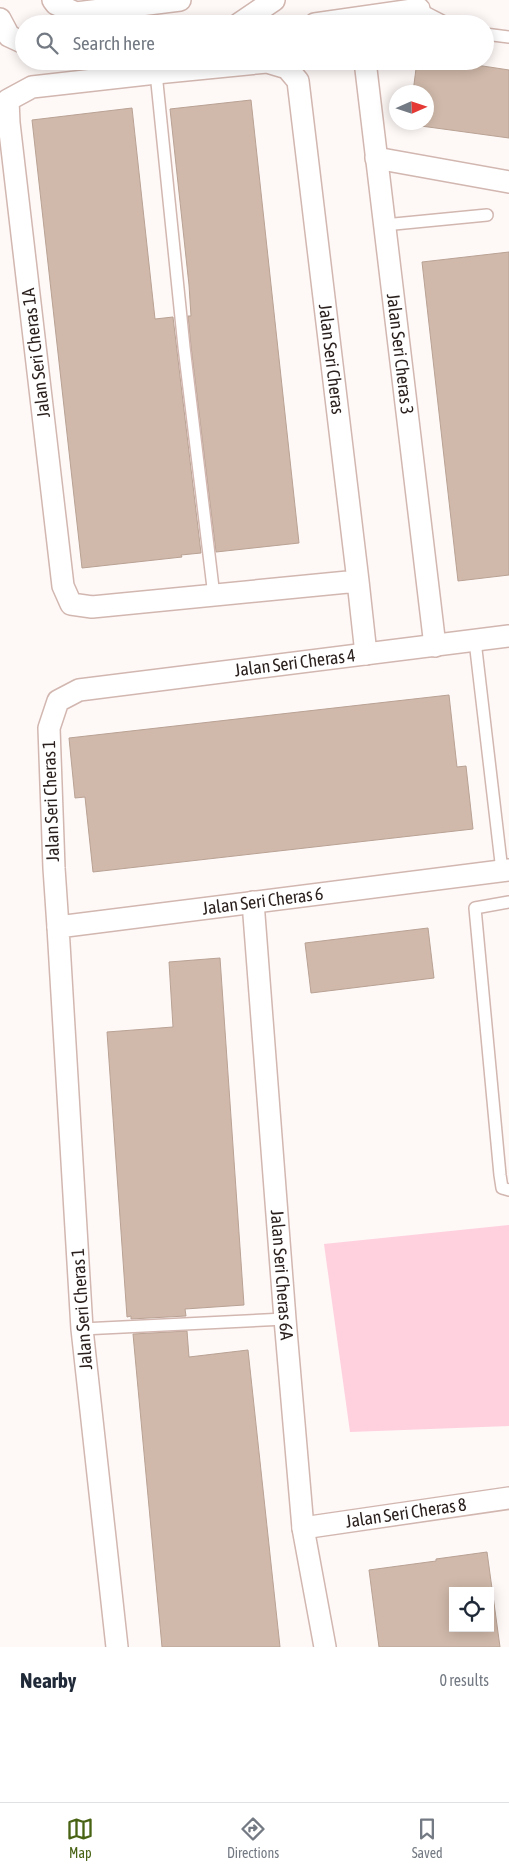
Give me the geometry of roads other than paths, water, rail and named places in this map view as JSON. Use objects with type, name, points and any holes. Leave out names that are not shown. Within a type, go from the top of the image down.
[{"type":"street","points":[[53,0],[56,4],[76,13],[180,0]]},
{"type":"street","points":[[252,15],[274,0]]},
{"type":"street","points":[[341,15],[344,12],[344,0]]},
{"type":"street","points":[[363,15],[416,5]]},
{"type":"street","points":[[0,19],[9,36],[15,39]]},
{"type":"street","name":"Jalan Seri Cheras","points":[[156,73],[186,70]]},
{"type":"street","name":"Jalan Seri Cheras","points":[[290,70],[298,81],[366,654]]},
{"type":"street","name":"Jalan Seri Cheras 3","points":[[366,70],[435,646]]},
{"type":"street","name":"Jalan Seri Cheras 1A","points":[[156,73],[32,87],[8,100],[12,152],[63,586],[71,604],[92,607],[214,596]]},
{"type":"street","points":[[376,158],[509,182]]},
{"type":"street","points":[[214,596],[358,581]]},
{"type":"street","name":"Jalan Seri Cheras 4","points":[[80,690],[509,636]]},
{"type":"street","name":"Jalan Seri Cheras 1","points":[[80,690],[58,701],[49,728],[58,927],[82,1329],[117,1647]]},
{"type":"street","name":"Jalan Seri Cheras 6","points":[[58,927],[505,870]]},
{"type":"street","name":"Jalan Seri Cheras 6A","points":[[253,902],[303,1528],[325,1647]]},
{"type":"street","name":"Jalan Seri Cheras 8","points":[[303,1528],[509,1498]]},
{"type":"lane","points":[[416,5],[433,15]]},
{"type":"lane","points":[[494,35],[509,37]]},
{"type":"lane","points":[[156,73],[184,347],[214,596]]},
{"type":"lane","points":[[384,225],[487,215]]},
{"type":"lane","points":[[475,641],[505,870]]},
{"type":"lane","points":[[509,902],[475,908],[475,914],[500,1175],[502,1188],[509,1190]]},
{"type":"lane","points":[[82,1329],[285,1319]]}]
